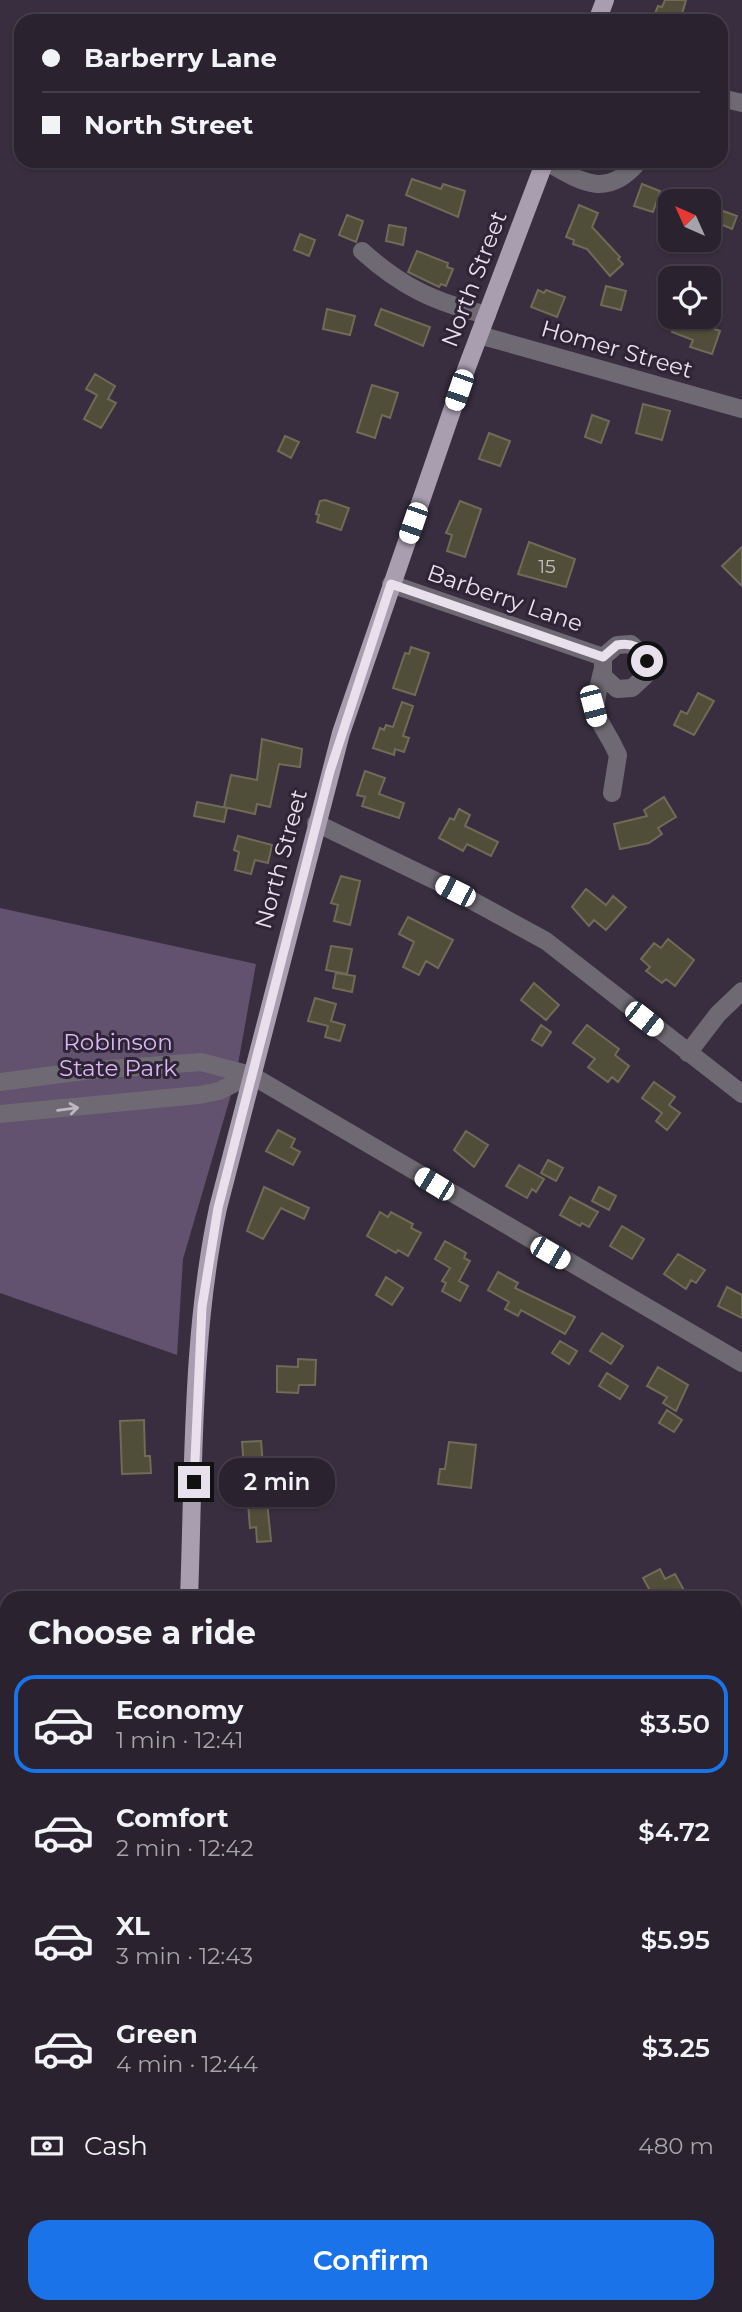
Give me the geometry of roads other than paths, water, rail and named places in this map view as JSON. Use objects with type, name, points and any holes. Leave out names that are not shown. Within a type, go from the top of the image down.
[{"type":"main road","name":"North Street","points":[[189,1591],[197,1386],[205,1277],[218,1208],[251,1075],[341,733],[479,335],[542,168]]},
{"type":"street","points":[[558,168],[583,182],[602,186],[618,180],[631,168]]},
{"type":"street","points":[[362,251],[407,286],[455,308],[487,315]]},
{"type":"street","name":"Homer Street","points":[[479,335],[742,410]]},
{"type":"street","name":"Barberry Lane","points":[[391,584],[602,664],[593,706],[598,724],[618,755],[612,793]]},
{"type":"street","points":[[316,822],[528,930],[742,1094]]},
{"type":"street","points":[[688,1053],[718,1014],[742,991]]},
{"type":"street","points":[[0,1082],[84,1071],[201,1062],[251,1075],[742,1363]]},
{"type":"street","points":[[0,1115],[200,1095],[219,1091],[251,1075]]},
{"type":"park label","name":"Robinson State Park","points":[[118,1055]]}]
